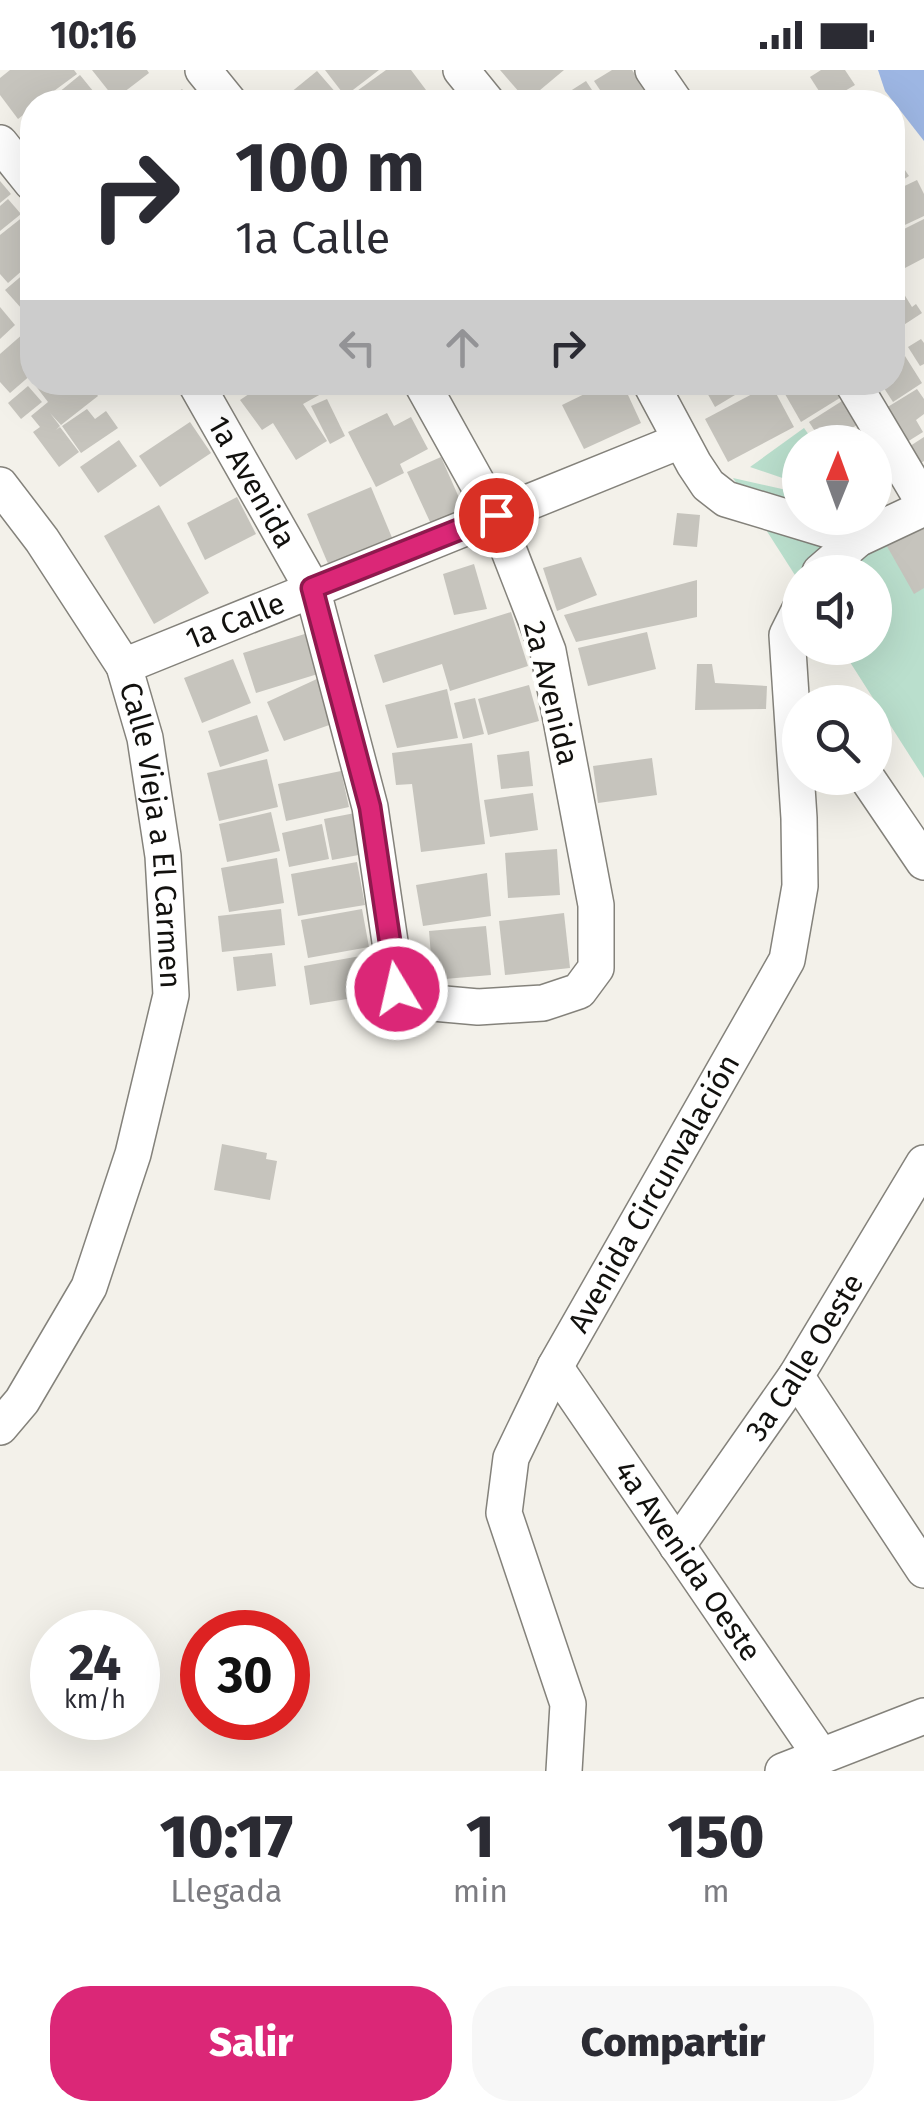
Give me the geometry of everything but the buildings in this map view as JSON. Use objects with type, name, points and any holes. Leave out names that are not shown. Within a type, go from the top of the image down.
[{"type":"street","points":[[203,70],[219,90]]},
{"type":"street","points":[[461,70],[477,90]]},
{"type":"street","points":[[0,142],[20,167]]},
{"type":"street","name":"1a Avenida","points":[[202,395],[312,588],[370,807],[397,989]]},
{"type":"street","name":"2a Avenida","points":[[397,989],[422,1002],[478,1008],[543,1003],[578,991],[596,968],[596,905],[548,652],[496,515],[428,395]]},
{"type":"street","points":[[657,395],[708,485],[726,499],[858,539]]},
{"type":"street","points":[[840,555],[858,539],[924,506],[860,395]]},
{"type":"street","name":"1a Calle","points":[[124,666],[680,441]]},
{"type":"street","name":"Calle Vieja a El Carmen","points":[[0,485],[42,540],[124,666],[145,738],[163,856],[171,995],[133,1154],[88,1287],[22,1401],[0,1427]]},
{"type":"street","name":"Avenida Circunvalación","points":[[564,1771],[568,1704],[504,1513],[511,1458],[555,1367],[787,960],[800,886],[790,665]]},
{"type":"street","points":[[879,795],[924,862]]},
{"type":"street","name":"3a Calle Oeste","points":[[677,1546],[796,1376],[920,1183]]},
{"type":"street","name":"4a Avenida Oeste","points":[[555,1367],[820,1756]]},
{"type":"street","points":[[796,1376],[924,1570]]},
{"type":"street","points":[[783,1771],[924,1716]]},
{"type":"green space","points":[[782,444],[782,478],[750,467]]},
{"type":"green space","points":[[733,478],[782,489],[782,535],[892,535],[892,509],[924,497],[924,778],[892,728],[892,685],[865,685],[852,665],[892,665],[892,555],[782,555]]},
{"type":"water","points":[[878,70],[924,70],[924,141],[905,117],[905,90],[885,90]]},
{"type":"route","points":[[397,989],[370,807],[312,588],[496,515]]}]
